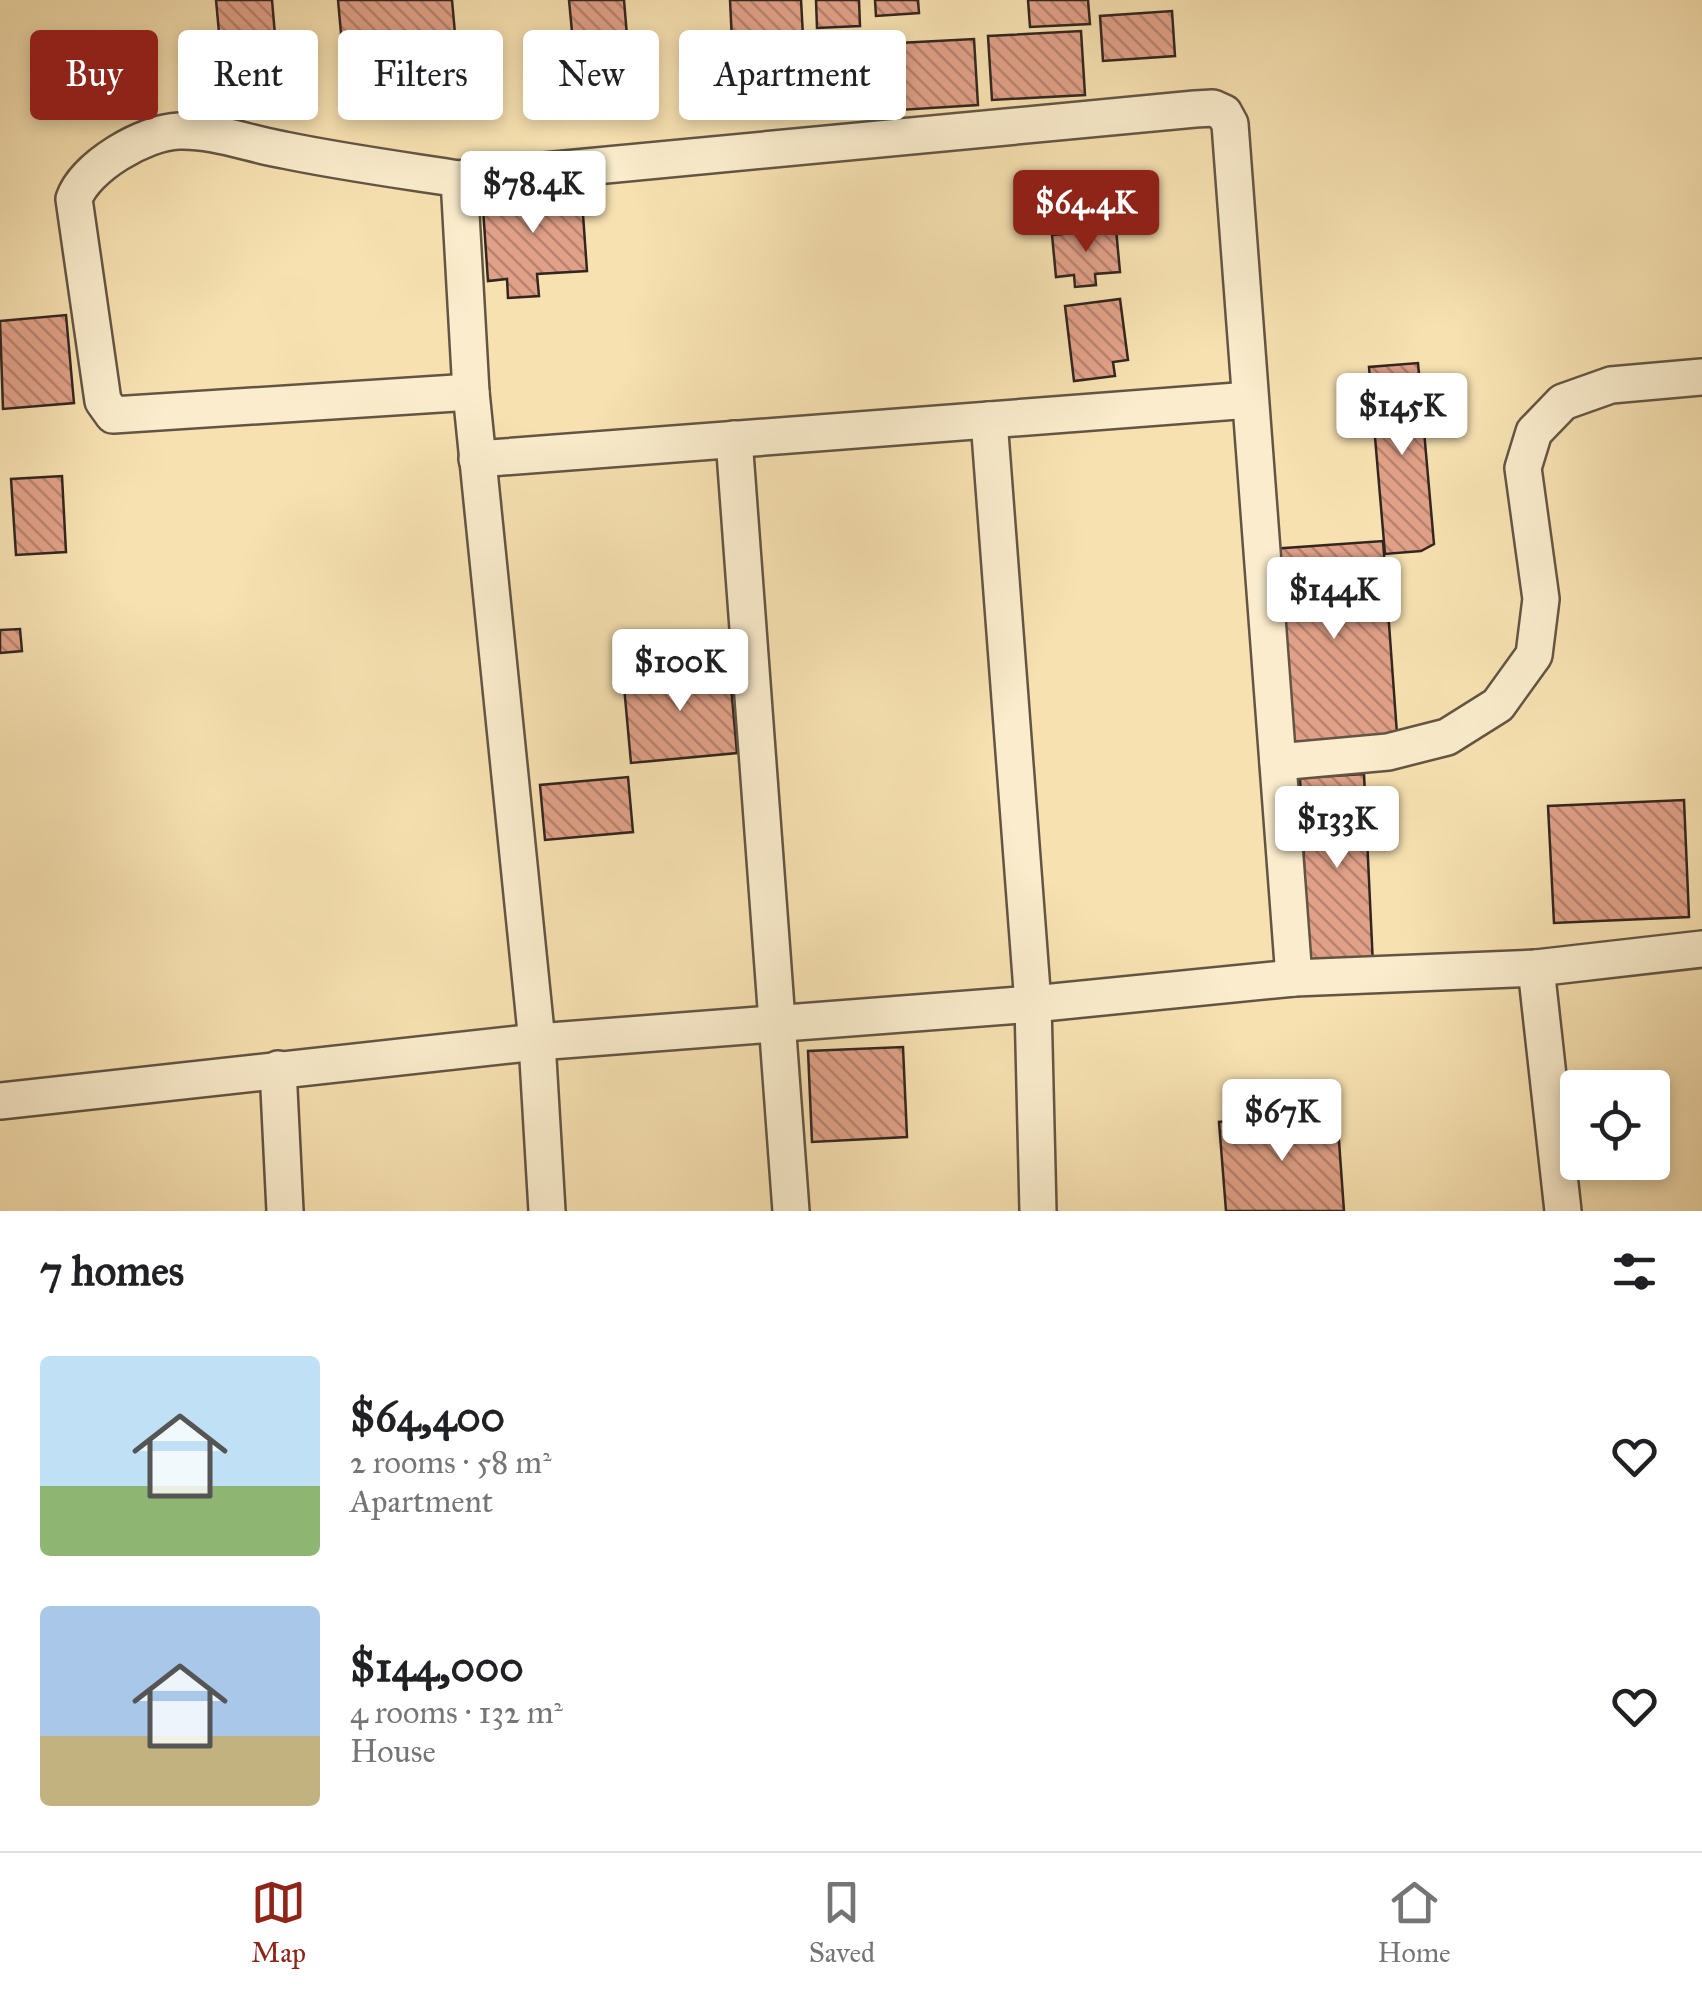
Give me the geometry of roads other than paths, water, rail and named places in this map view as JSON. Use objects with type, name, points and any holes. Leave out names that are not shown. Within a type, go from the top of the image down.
[{"type":"street","points":[[471,392],[114,414],[103,400],[74,199],[80,182],[94,169],[140,142],[174,131],[211,133],[322,158],[459,180],[1213,108],[1224,113],[1230,124],[1294,978]]},
{"type":"street","points":[[459,180],[471,392],[537,1042],[547,1211]]},
{"type":"street","points":[[1278,762],[1388,752],[1447,737],[1498,705],[1534,654],[1541,599],[1523,468],[1534,432],[1563,402],[1611,385],[1702,377]]},
{"type":"street","points":[[477,459],[1250,400]]},
{"type":"street","points":[[989,420],[1033,1004],[1038,1211]]},
{"type":"street","points":[[734,440],[792,1211]]},
{"type":"street","points":[[0,1100],[537,1042],[1033,1004],[1294,978],[1536,968],[1702,949]]},
{"type":"street","points":[[1536,968],[1563,1211]]},
{"type":"street","points":[[278,1069],[285,1211]]}]
